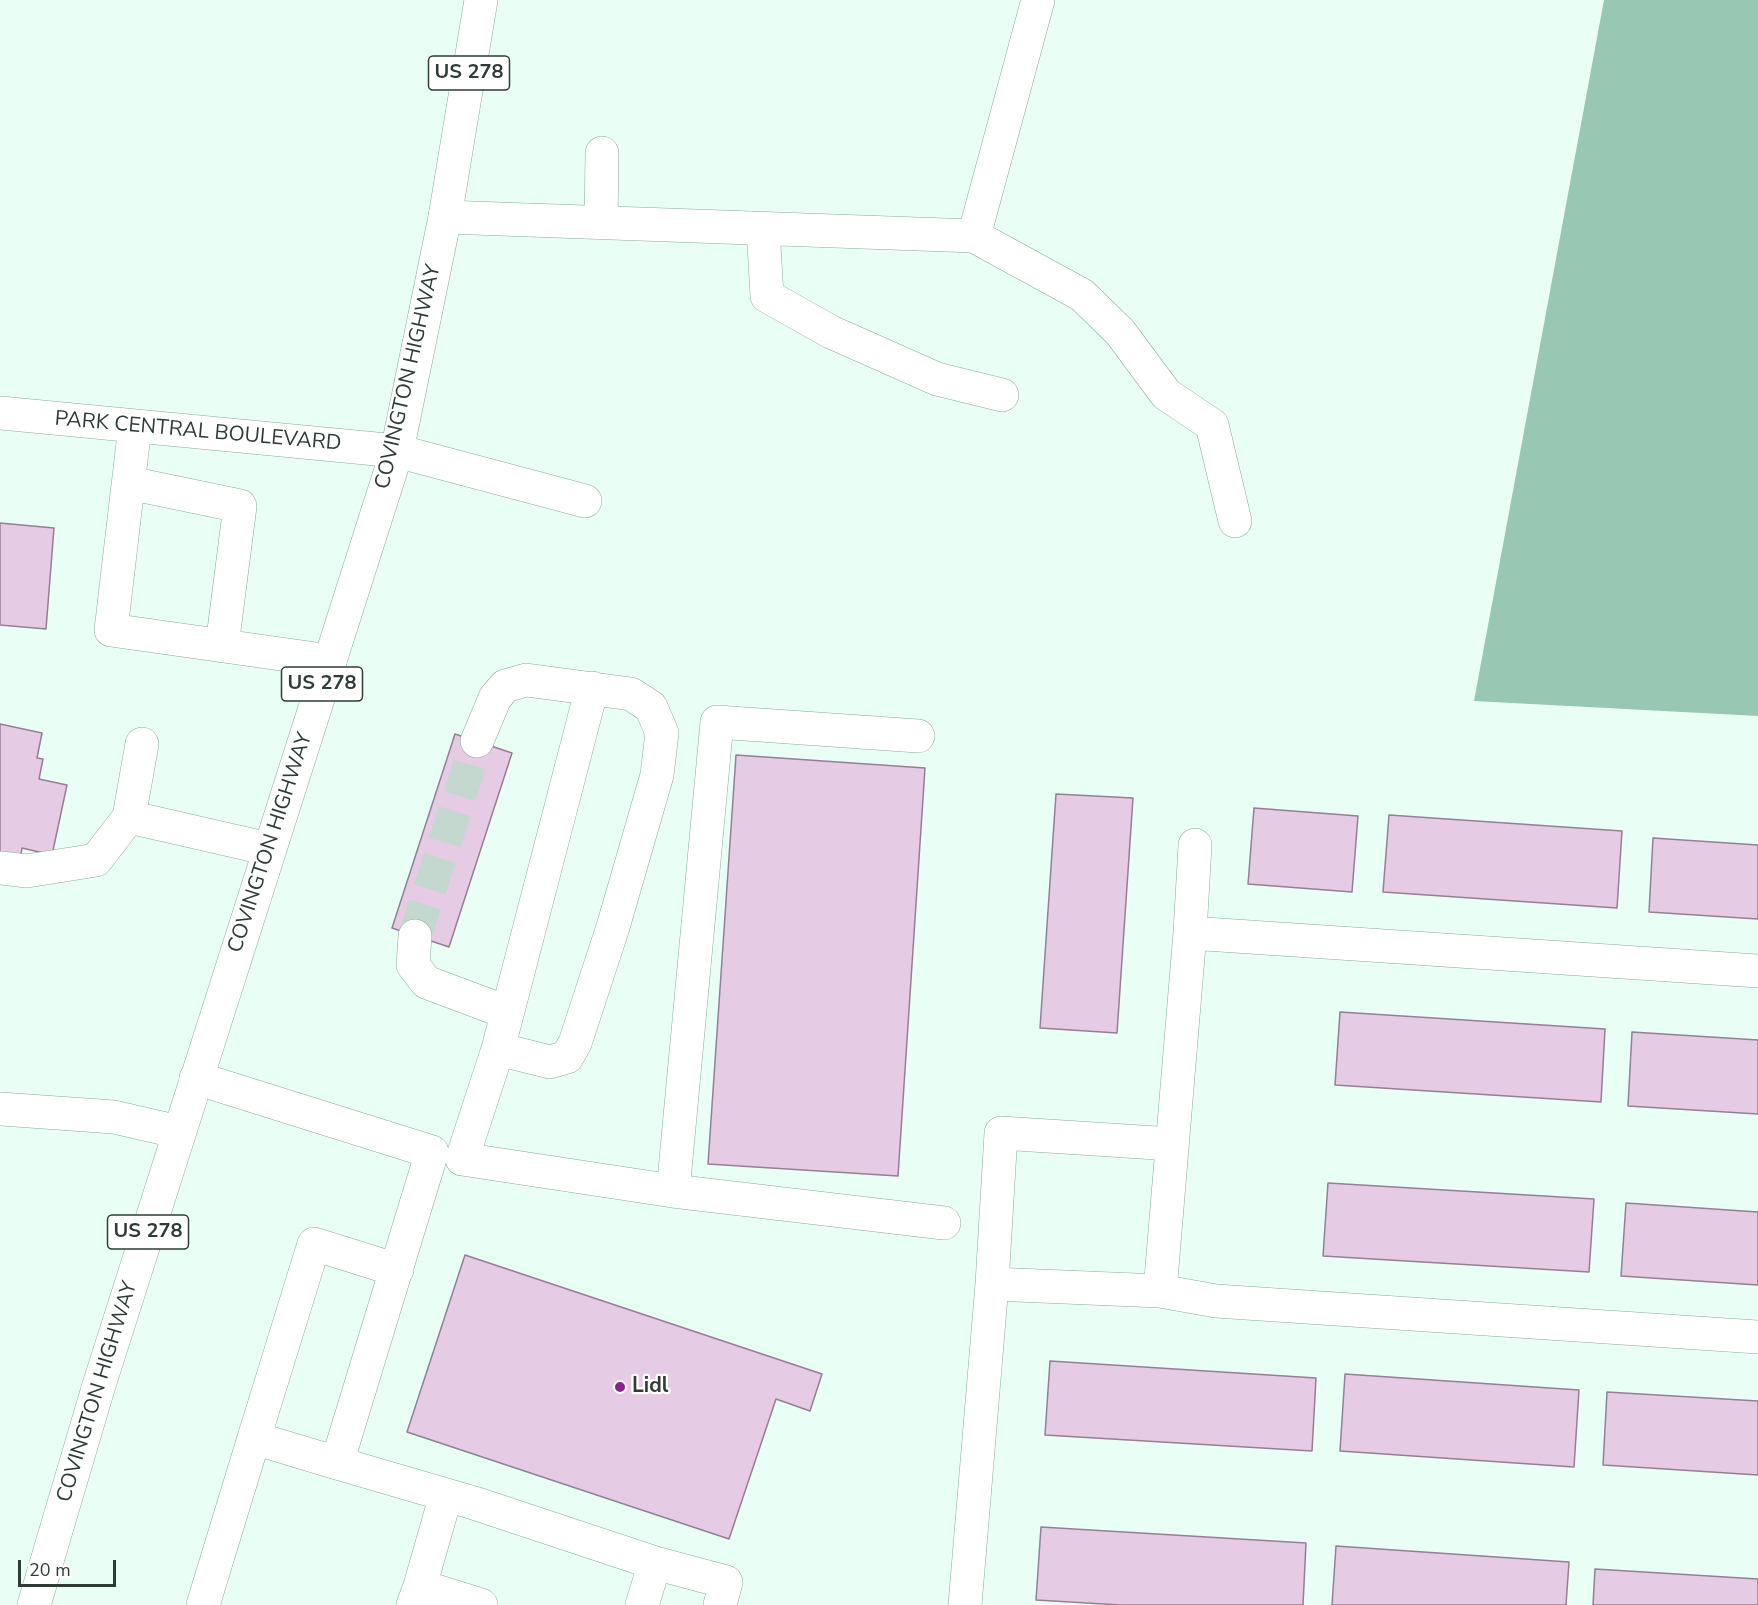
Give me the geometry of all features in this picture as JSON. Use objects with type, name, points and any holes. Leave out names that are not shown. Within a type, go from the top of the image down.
[{"type":"main road","name":"COVINGTON HIGHWAY","points":[[38,1599],[99,1385],[397,451],[445,216],[481,0]]},
{"type":"main road","points":[[974,236],[1038,0]]},
{"type":"main road","points":[[601,223],[602,153]]},
{"type":"main road","points":[[445,216],[974,236],[1082,295],[1120,333],[1166,394],[1212,425],[1235,520]]},
{"type":"main road","points":[[763,229],[767,296],[831,332],[937,378],[1002,395]]},
{"type":"main road","name":"PARK CENTRAL BOULEVARD","points":[[0,413],[397,451],[585,501]]},
{"type":"main road","points":[[135,426],[111,630],[330,661]]},
{"type":"main road","points":[[129,483],[240,506],[222,646]]},
{"type":"main road","points":[[477,741],[495,698],[505,686],[526,680],[631,694],[651,707],[662,733],[657,775],[613,927],[575,1043],[567,1058],[550,1062],[498,1048]]},
{"type":"main road","points":[[592,688],[498,1048],[462,1159],[673,1191],[944,1223]]},
{"type":"main road","points":[[673,1191],[717,722],[918,736]]},
{"type":"main road","points":[[0,868],[27,871],[96,860],[129,817],[142,744]]},
{"type":"main road","points":[[129,817],[269,849]]},
{"type":"main road","points":[[1160,1291],[1190,933],[1195,845]]},
{"type":"main road","points":[[1190,933],[1758,971]]},
{"type":"main road","points":[[415,936],[413,965],[426,982],[506,1012]]},
{"type":"main road","points":[[196,1078],[432,1152],[337,1463]]},
{"type":"main road","points":[[0,1109],[114,1117],[179,1132]]},
{"type":"main road","points":[[965,1605],[992,1284],[1001,1133],[1172,1144]]},
{"type":"main road","points":[[203,1605],[314,1244],[397,1270]]},
{"type":"main road","points":[[992,1284],[1160,1291],[1216,1300],[1758,1337]]},
{"type":"main road","points":[[254,1438],[446,1495],[655,1563],[726,1582],[720,1605]]},
{"type":"main road","points":[[446,1495],[416,1595],[481,1605]]},
{"type":"main road","points":[[642,1605],[655,1563]]},
{"type":"green space","points":[[1604,0],[1758,0],[1758,716],[1474,701]]},
{"type":"building","points":[[0,523],[54,528],[46,629],[0,625]]},
{"type":"building","points":[[0,724],[42,733],[37,758],[43,759],[39,779],[67,785],[52,855],[22,848],[19,866],[0,862]]},
{"type":"building","points":[[455,734],[512,753],[449,947],[392,928]]},
{"type":"building","points":[[736,755],[925,768],[898,1176],[708,1164]]},
{"type":"building","points":[[1056,794],[1133,798],[1117,1033],[1040,1028]]},
{"type":"building","points":[[1254,808],[1358,816],[1352,892],[1248,884]]},
{"type":"building","points":[[1389,815],[1622,831],[1617,908],[1383,892]]},
{"type":"building","points":[[1653,838],[1758,845],[1758,919],[1649,912]]},
{"type":"building","points":[[1340,1012],[1605,1029],[1601,1102],[1335,1085]]},
{"type":"building","points":[[1632,1032],[1758,1040],[1758,1114],[1628,1106]]},
{"type":"building","points":[[1328,1183],[1594,1199],[1589,1272],[1323,1256]]},
{"type":"building","points":[[1626,1203],[1758,1212],[1758,1285],[1621,1276]]},
{"type":"building","name":"Lidl","points":[[465,1255],[822,1374],[810,1411],[776,1399],[729,1539],[407,1432]]},
{"type":"building","points":[[1050,1361],[1316,1378],[1312,1451],[1045,1435]]},
{"type":"building","points":[[1345,1374],[1579,1390],[1574,1467],[1340,1451]]},
{"type":"building","points":[[1607,1392],[1758,1401],[1758,1475],[1603,1465]]},
{"type":"building","points":[[1041,1527],[1306,1543],[1303,1605],[1121,1605],[1036,1600]]},
{"type":"building","points":[[1336,1546],[1569,1562],[1566,1605],[1332,1605]]},
{"type":"building","points":[[1595,1569],[1758,1579],[1758,1605],[1593,1605]]},
{"type":"tunnel","points":[[415,936],[477,741]]},
{"type":"place","name":"Lidl","points":[[620,1387]]}]
